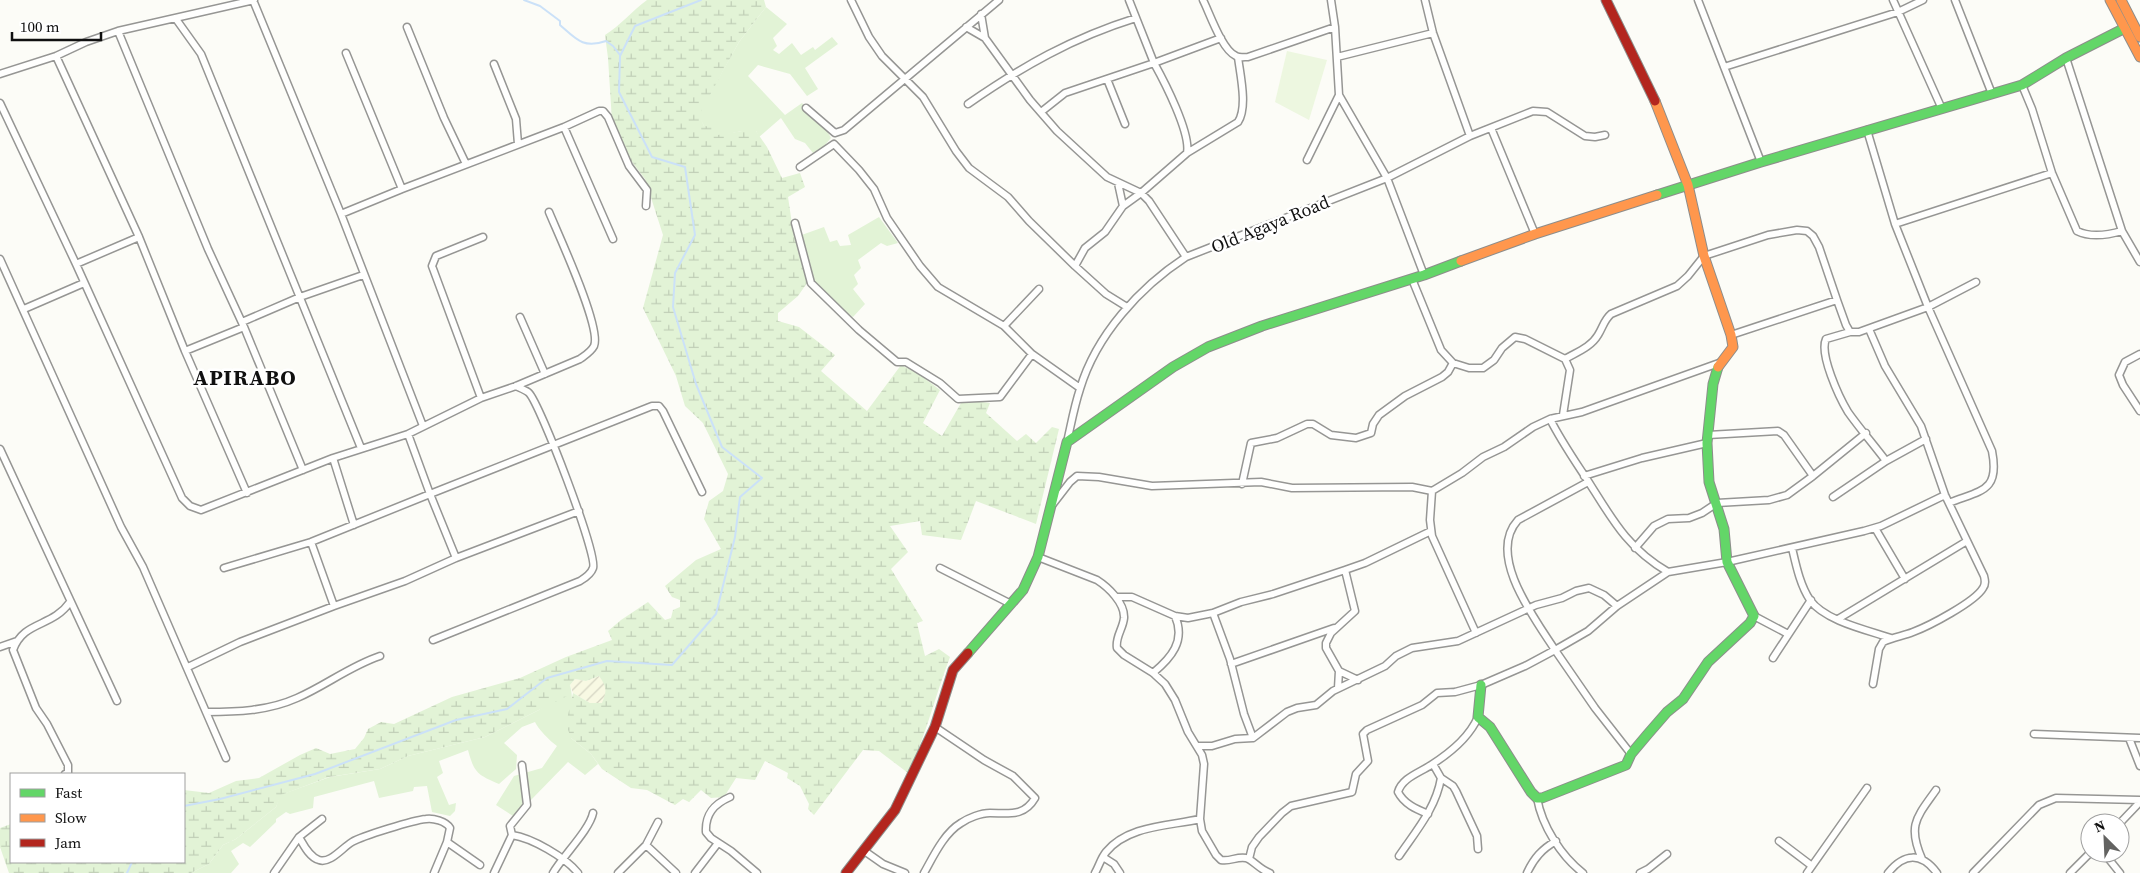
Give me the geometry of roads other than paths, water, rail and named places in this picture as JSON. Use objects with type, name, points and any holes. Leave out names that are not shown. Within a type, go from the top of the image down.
[{"type":"street","points":[[0,74],[56,56],[86,42],[118,31],[254,0],[341,214],[423,426]]},
{"type":"street","points":[[851,0],[869,37],[882,56],[905,77],[930,107],[966,164],[987,183],[1008,197],[1029,222],[1106,294],[1127,307]]},
{"type":"street","points":[[835,133],[844,130],[854,122],[905,77],[999,0]]},
{"type":"street","points":[[1129,0],[1154,62],[1182,121],[1189,146],[1187,153]]},
{"type":"street","points":[[1203,0],[1221,38],[1231,53],[1238,57],[1248,57],[1335,27]]},
{"type":"street","points":[[1331,0],[1335,27],[1339,95],[1387,178],[1424,274]]},
{"type":"street","points":[[1425,0],[1433,34],[1470,136]]},
{"type":"street","points":[[1606,0],[1652,93],[1688,185],[1704,256],[1731,335],[1733,347],[1719,363],[1712,384],[1707,439],[1709,482],[1724,529],[1727,562],[1754,616],[1788,634]]},
{"type":"street","points":[[1698,0],[1761,162]]},
{"type":"street","points":[[1893,0],[1942,109]]},
{"type":"street","points":[[1724,67],[1898,12],[1922,0]]},
{"type":"street","points":[[1955,0],[1992,94]]},
{"type":"street","points":[[2110,0],[2140,57]]},
{"type":"street","points":[[2122,0],[2140,36]]},
{"type":"street","points":[[981,14],[985,38]]},
{"type":"street","points":[[968,104],[1012,74],[1046,54],[1101,29],[1136,18]]},
{"type":"street","points":[[176,19],[200,54],[361,448]]},
{"type":"street","points":[[407,28],[444,118],[466,164]]},
{"type":"street","points":[[966,28],[985,38],[1030,100],[1065,139],[1107,177],[1141,193],[1154,206],[1186,257]]},
{"type":"street","points":[[846,873],[895,810],[935,727],[952,670],[1023,590],[1038,557],[1067,442],[1174,367],[1208,347],[1262,326],[1412,279],[1535,234],[1761,162],[2022,85],[2066,58],[2125,28]]},
{"type":"street","points":[[118,31],[208,249],[243,325],[302,470]]},
{"type":"street","points":[[1337,57],[1433,34]]},
{"type":"street","points":[[1041,112],[1065,94],[1221,38]]},
{"type":"street","points":[[346,53],[402,189]]},
{"type":"street","points":[[56,56],[139,237],[185,352],[247,493]]},
{"type":"street","points":[[1075,266],[1085,248],[1105,232],[1123,206],[1187,153],[1238,122],[1243,93],[1238,57]]},
{"type":"street","points":[[2066,58],[2122,231],[2140,262]]},
{"type":"street","points":[[494,64],[516,119],[518,144]]},
{"type":"street","points":[[1107,79],[1125,124]]},
{"type":"street","points":[[2022,85],[2032,109],[2052,173],[2077,231],[2091,235],[2104,235],[2122,231]]},
{"type":"street","points":[[1306,160],[1339,95]]},
{"type":"street","points":[[0,103],[76,264],[182,498],[190,506],[205,510],[333,458],[408,434],[481,398],[545,374],[580,359],[587,354],[594,347],[596,337],[586,303],[549,212]]},
{"type":"street","points":[[806,108],[835,133]]},
{"type":"street","points":[[341,214],[564,127],[599,111],[605,113],[629,166],[647,190],[646,206]]},
{"type":"street","name":"Old Agaya Road","points":[[1067,442],[1080,388],[1101,343],[1127,307],[1162,272],[1186,257],[1387,178],[1470,136],[1533,112],[1547,112],[1585,136],[1605,135]]},
{"type":"street","points":[[564,127],[613,239]]},
{"type":"street","points":[[1491,128],[1535,234]]},
{"type":"street","points":[[1866,130],[1895,224],[1928,307],[1992,451],[1995,464],[1995,474],[1991,483],[1949,503]]},
{"type":"street","points":[[835,133],[834,144],[874,189],[887,218],[920,266],[938,287],[1004,326],[1032,354],[1080,388]]},
{"type":"street","points":[[800,167],[834,144]]},
{"type":"street","points":[[1895,224],[2052,173]]},
{"type":"street","points":[[1118,183],[1123,206]]},
{"type":"street","points":[[795,223],[811,283],[897,362],[906,362],[940,383],[958,399],[1000,397],[1032,354]]},
{"type":"street","points":[[1565,359],[1591,344],[1599,334],[1605,319],[1611,314],[1677,286],[1704,256],[1768,235],[1797,230],[1807,231],[1813,236],[1819,247],[1850,332]]},
{"type":"street","points":[[76,264],[139,237]]},
{"type":"street","points":[[481,398],[432,266],[436,256],[483,237]]},
{"type":"street","points":[[0,259],[121,527],[143,567],[226,758]]},
{"type":"street","points":[[185,352],[300,297],[363,275]]},
{"type":"street","points":[[1412,279],[1440,350],[1453,363],[1469,368],[1483,368],[1494,360],[1509,340],[1515,337],[1565,359],[1570,370],[1563,415]]},
{"type":"street","points":[[1886,461],[1845,405],[1823,350],[1826,339],[1869,329],[1928,307],[1976,282]]},
{"type":"street","points":[[24,310],[84,283]]},
{"type":"street","points":[[1004,326],[1039,289]]},
{"type":"street","points":[[1731,335],[1837,300]]},
{"type":"street","points":[[520,317],[545,374]]},
{"type":"street","points":[[1869,329],[1885,366],[1913,410],[1926,439],[1945,495],[1984,576],[1983,589],[1943,618],[1913,632],[1883,642],[1879,649],[1873,684]]},
{"type":"street","points":[[2140,354],[2125,362],[2119,375],[2123,385],[2140,411]]},
{"type":"street","points":[[1242,484],[1247,467],[1248,450],[1254,440],[1276,438],[1307,424],[1313,424],[1331,435],[1356,438],[1367,436],[1378,415],[1405,396],[1442,377],[1448,372],[1453,363]]},
{"type":"street","points":[[1052,506],[1070,482],[1077,476],[1099,477],[1152,486],[1268,482],[1301,488],[1412,487],[1432,491],[1462,473],[1483,457],[1504,447],[1533,427],[1550,419],[1606,404],[1719,363]]},
{"type":"street","points":[[433,640],[580,581],[589,575],[594,568],[594,558],[580,511],[532,398],[529,393],[516,386]]},
{"type":"street","points":[[224,568],[311,542],[652,406],[659,406],[702,492]]},
{"type":"street","points":[[1550,419],[1561,442],[1612,522],[1635,548],[1654,564],[1668,572]]},
{"type":"street","points":[[1631,754],[1600,715],[1555,650],[1529,608],[1509,568],[1506,545],[1512,526],[1518,520],[1586,479],[1642,458],[1707,439],[1778,431],[1784,435],[1813,476]]},
{"type":"street","points":[[1635,548],[1654,526],[1668,519],[1689,518],[1702,513],[1717,503],[1769,500],[1787,494],[1813,476],[1866,433]]},
{"type":"street","points":[[408,434],[456,558]]},
{"type":"street","points":[[1833,497],[1886,461],[1926,439]]},
{"type":"street","points":[[0,449],[2,460],[117,701]]},
{"type":"street","points":[[333,458],[354,525]]},
{"type":"street","points":[[1432,491],[1431,531],[1476,633]]},
{"type":"street","points":[[1249,859],[1252,847],[1259,837],[1291,806],[1352,792],[1356,774],[1368,760],[1362,739],[1363,734],[1368,730],[1422,705],[1437,693],[1454,692],[1480,685],[1526,666],[1588,631],[1617,606],[1668,572],[1727,562],[1875,528],[1945,495]]},
{"type":"street","points":[[188,667],[240,642],[334,606],[406,582],[456,558],[580,511]]},
{"type":"street","points":[[1875,528],[1904,579]]},
{"type":"street","points":[[1116,597],[1132,597],[1175,616],[1188,618],[1213,613],[1365,563],[1431,531]]},
{"type":"street","points":[[1838,619],[1967,541]]},
{"type":"street","points":[[311,542],[334,606]]},
{"type":"street","points":[[1792,548],[1798,572],[1810,600],[1820,609],[1838,619],[1891,638]]},
{"type":"street","points":[[1038,557],[1097,580],[1116,597],[1123,611],[1124,618],[1118,635],[1117,648],[1124,655],[1153,673],[1165,684],[1175,700],[1204,764],[1200,819],[1205,838],[1221,860],[1249,859],[1258,868],[1270,873]]},
{"type":"street","points":[[940,568],[1011,604]]},
{"type":"street","points":[[1338,688],[1339,671],[1326,648],[1326,643],[1330,633],[1354,611],[1345,570]]},
{"type":"street","points":[[1197,746],[1212,746],[1235,739],[1253,738],[1287,712],[1297,708],[1316,705],[1338,688],[1385,666],[1396,656],[1412,648],[1458,641],[1529,608],[1589,588],[1604,595],[1617,606]]},
{"type":"street","points":[[1773,658],[1810,600]]},
{"type":"street","points":[[68,773],[66,760],[48,724],[36,708],[13,650],[21,634],[63,613],[70,602]]},
{"type":"street","points":[[1213,613],[1231,664],[1244,714],[1253,738]]},
{"type":"street","points":[[1153,673],[1174,652],[1177,644],[1178,628],[1175,616]]},
{"type":"street","points":[[1537,798],[1542,798],[1626,765],[1631,754],[1667,712],[1683,699],[1708,662],[1750,623],[1754,616]]},
{"type":"street","points":[[1231,664],[1337,627]]},
{"type":"street","points":[[0,646],[17,641]]},
{"type":"street","points":[[206,712],[234,712],[267,708],[297,698],[361,663],[380,656]]},
{"type":"street","points":[[1339,671],[1358,680]]},
{"type":"street","points":[[1428,814],[1409,805],[1398,792],[1404,781],[1433,764],[1469,734],[1478,717],[1480,685]]},
{"type":"street","points":[[1478,717],[1490,728],[1531,792],[1537,798],[1544,823],[1556,841],[1569,860],[1583,873]]},
{"type":"street","points":[[924,873],[942,843],[960,823],[988,813],[1018,813],[1032,803],[1035,798],[1013,776],[984,760],[935,727]]},
{"type":"street","points":[[2034,734],[2140,738]]},
{"type":"street","points":[[2129,738],[2140,766]]},
{"type":"street","points":[[1433,764],[1441,778],[1453,786],[1456,791],[1477,836],[1478,849]]},
{"type":"street","points":[[494,873],[512,835],[510,826],[527,805],[522,765]]},
{"type":"street","points":[[1399,856],[1428,814],[1438,795],[1441,778]]},
{"type":"street","points":[[1807,873],[1867,788]]},
{"type":"street","points":[[1936,790],[1918,816],[1915,826],[1915,843],[1922,858],[1937,873]]},
{"type":"street","points":[[730,797],[714,806],[710,811],[706,832],[711,838],[731,851],[757,873]]},
{"type":"street","points":[[1973,873],[2039,805],[2046,801],[2056,798],[2140,801]]},
{"type":"street","points":[[2129,813],[2140,801]]},
{"type":"street","points":[[553,873],[590,824],[592,813]]},
{"type":"street","points":[[274,873],[299,837],[322,819]]},
{"type":"street","points":[[299,837],[313,857],[326,861],[352,842],[426,819],[448,824],[450,828],[447,842],[434,873]]},
{"type":"street","points":[[1095,873],[1107,851],[1138,831],[1200,819]]},
{"type":"street","points":[[618,873],[646,844],[658,822]]},
{"type":"street","points":[[512,835],[527,838],[562,859],[578,873]]},
{"type":"street","points":[[1527,873],[1532,862],[1544,848],[1556,841]]},
{"type":"street","points":[[1779,841],[1812,866]]},
{"type":"street","points":[[447,842],[480,864]]},
{"type":"street","points":[[695,873],[718,843]]},
{"type":"street","points":[[646,844],[676,873]]},
{"type":"street","points":[[863,850],[883,864],[905,873]]},
{"type":"street","points":[[1640,873],[1667,854]]},
{"type":"street","points":[[1103,857],[1114,864],[1120,873]]},
{"type":"street","points":[[1888,873],[1893,866],[1904,859],[1922,858]]},
{"type":"street","points":[[2070,873],[2080,863]]},
{"type":"street","points":[[2112,863],[2120,873]]},
{"type":"waterway","points":[[524,0],[540,6],[560,21],[560,25],[580,41],[591,44],[606,41],[620,55]]},
{"type":"waterway","points":[[185,806],[220,799],[315,774],[456,720],[507,709],[547,678],[607,661],[672,665],[716,614],[735,537],[740,497],[762,478],[722,447],[696,384],[673,307],[675,273],[695,235],[685,167],[652,157],[619,92],[620,56],[635,26],[701,0]]},
{"type":"waterway","points":[[127,873],[132,863]]},
{"type":"district","name":"APIRABO","points":[[245,377]]}]
